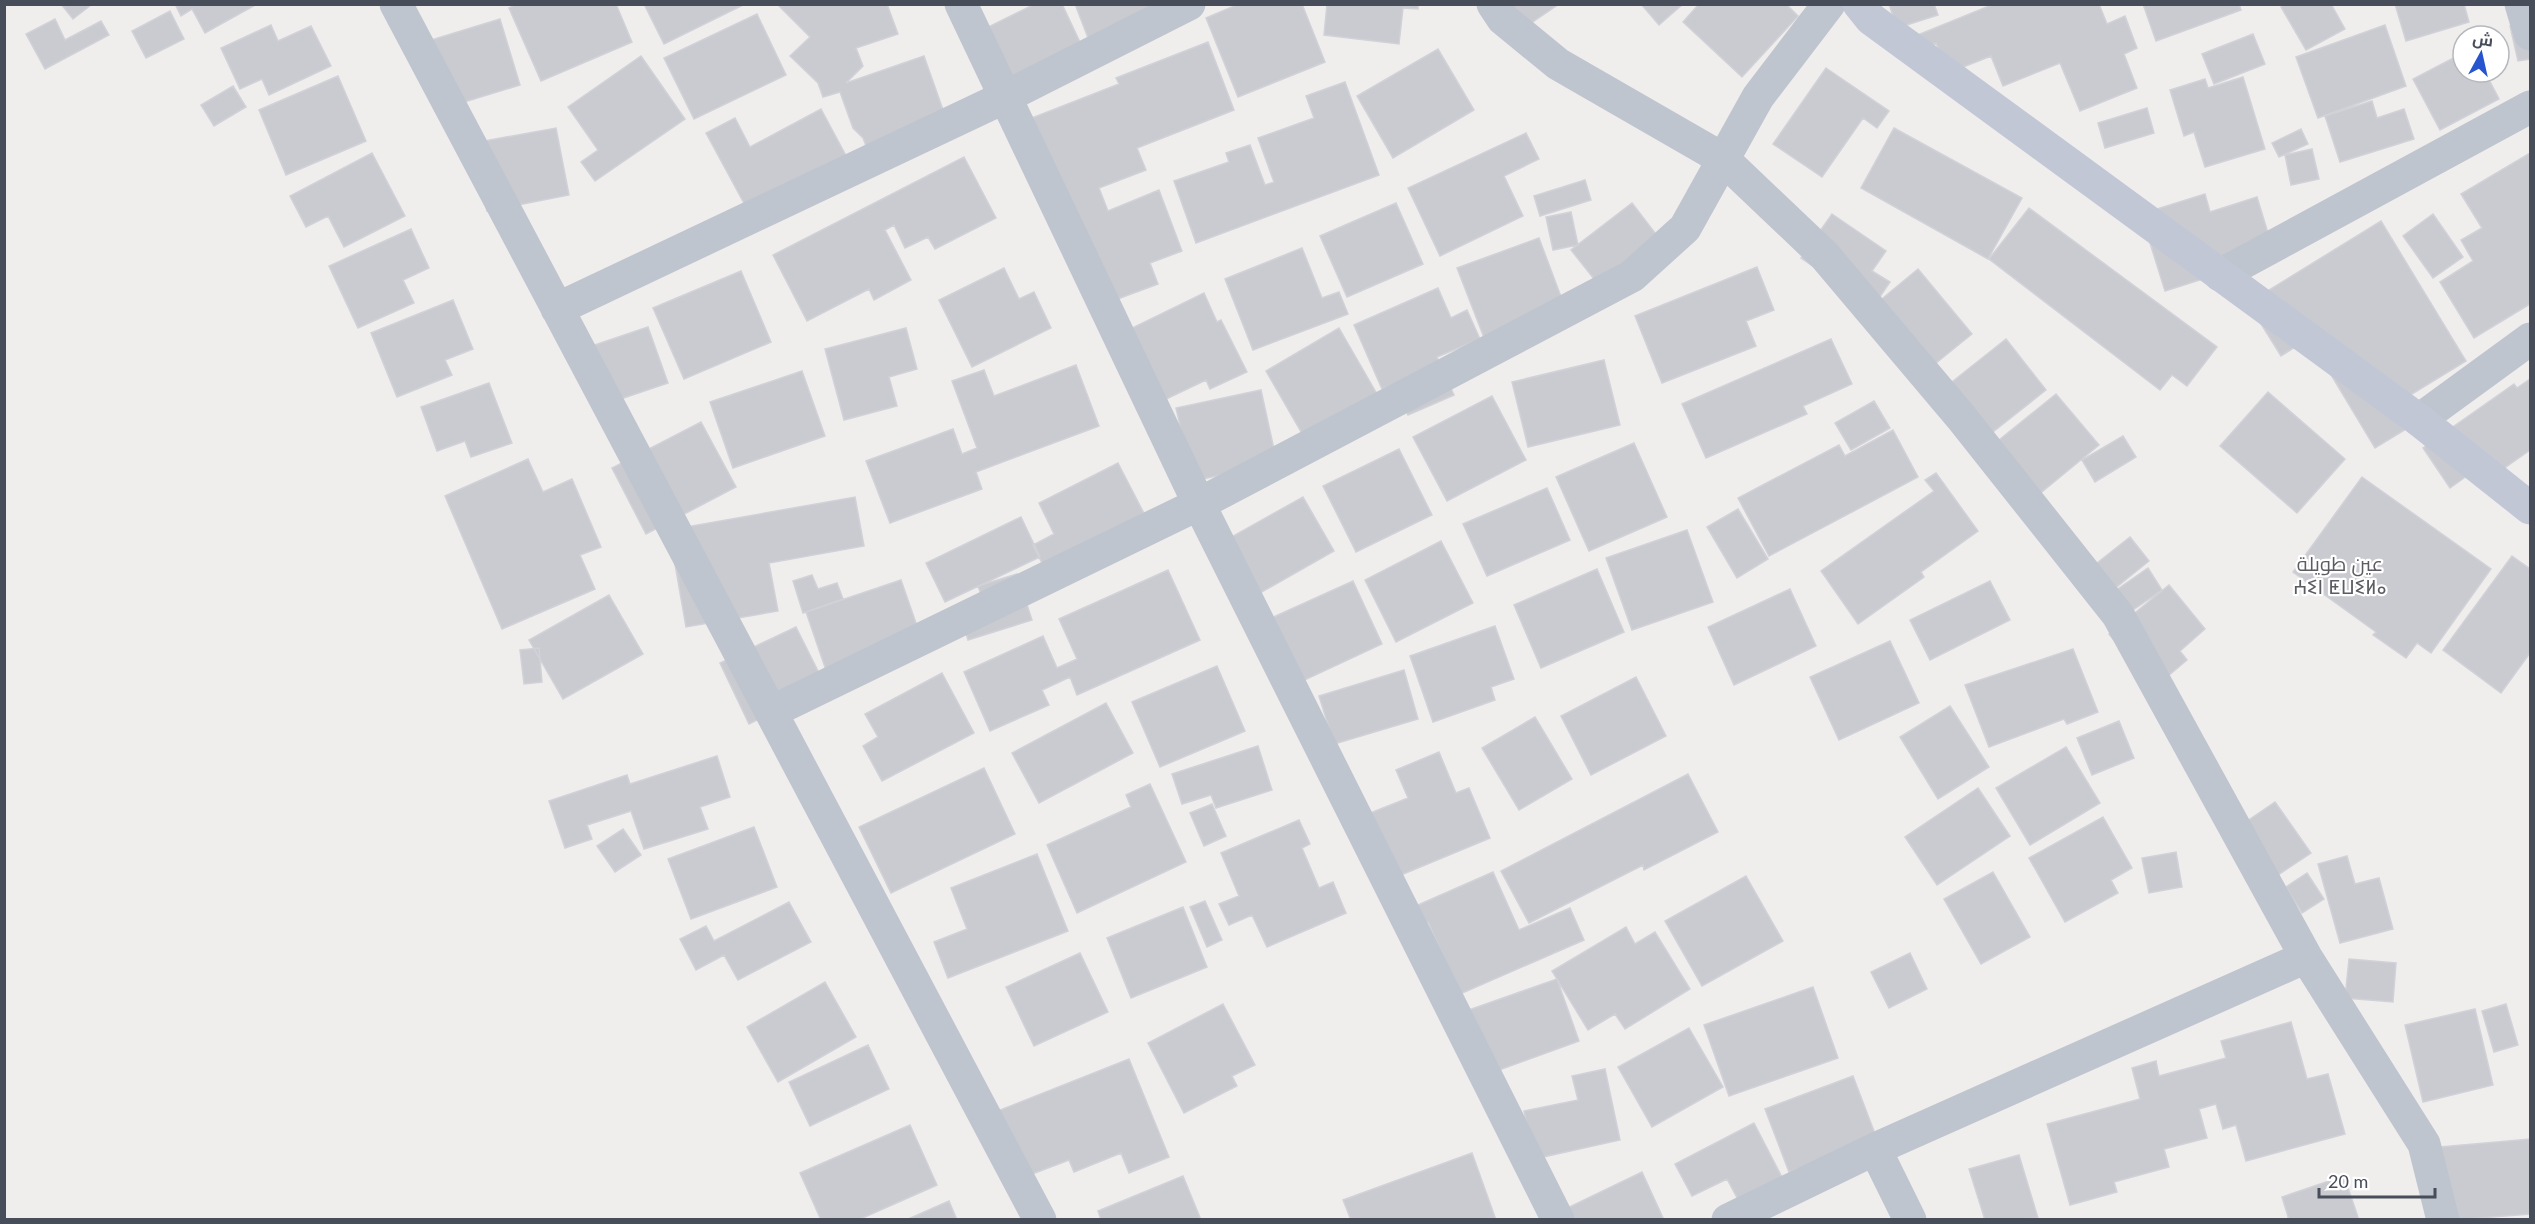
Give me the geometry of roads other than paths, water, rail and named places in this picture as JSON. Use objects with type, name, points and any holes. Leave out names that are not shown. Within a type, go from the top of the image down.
[{"type":"street","points":[[396,4],[1040,1220]]},
{"type":"street","points":[[961,4],[1199,504],[1558,1220]]},
{"type":"street","points":[[557,309],[1005,97],[1189,4]]},
{"type":"street","points":[[1493,4],[1503,19],[1558,64],[1723,159],[1826,256],[1961,417],[2118,615],[2306,957],[2424,1144],[2443,1220]]},
{"type":"street","points":[[771,712],[1199,504],[1632,276],[1685,228],[1758,98],[1829,4]]},
{"type":"street","points":[[1859,4],[1871,20],[2419,420],[2530,508]]},
{"type":"street","points":[[2521,4],[2530,34]]},
{"type":"street","points":[[2220,275],[2530,107]]},
{"type":"street","points":[[2419,420],[2530,339]]},
{"type":"street","points":[[1728,1220],[1875,1149],[2306,957]]},
{"type":"street","points":[[1875,1149],[1910,1220]]},
{"type":"district","name":"عين طويلة ⵄⵉⵏ ⵟⵡⵉⵍⴰ","points":[[2340,574]]}]
